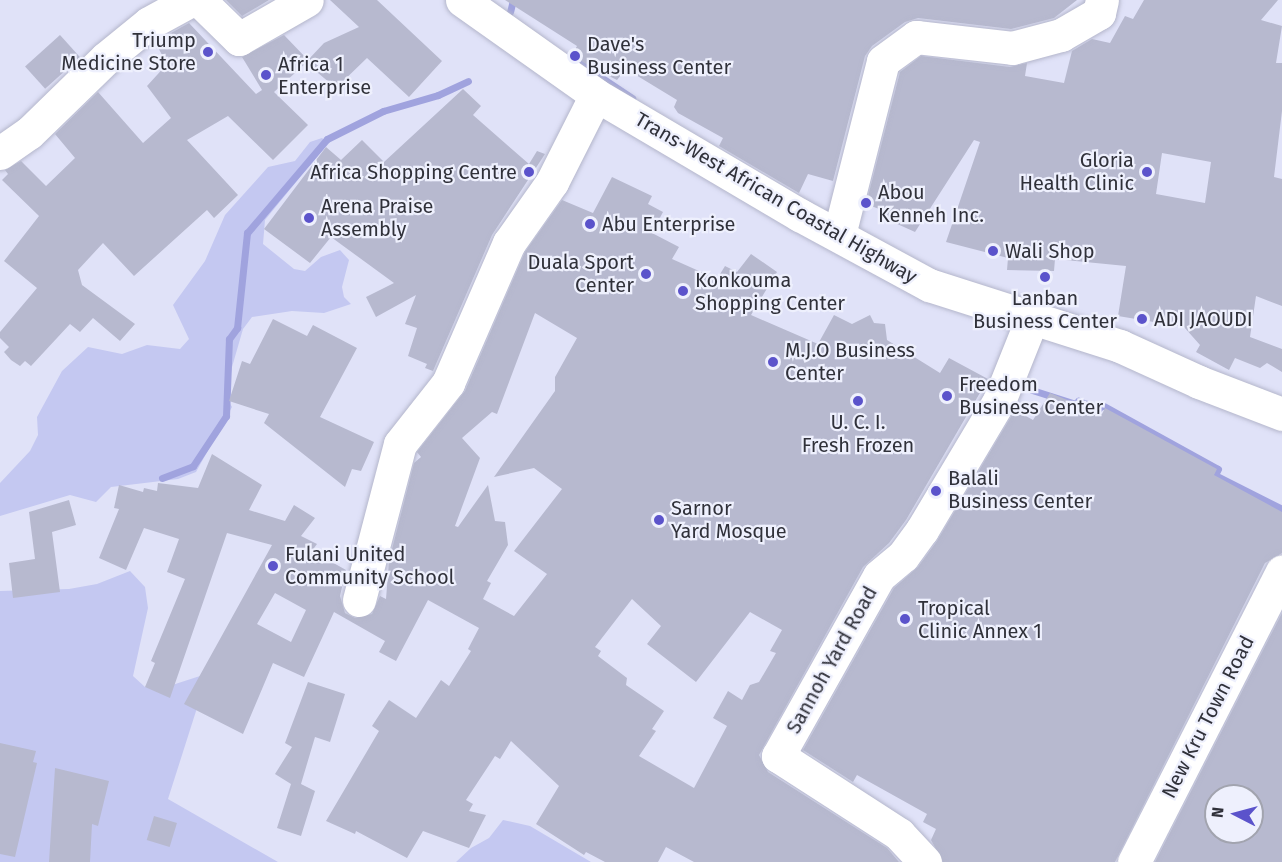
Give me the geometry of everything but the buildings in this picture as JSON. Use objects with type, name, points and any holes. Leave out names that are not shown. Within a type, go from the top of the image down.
[{"type":"main road","points":[[0,153],[29,133],[106,57],[149,22],[191,0]]},
{"type":"main road","points":[[199,0],[239,39],[306,0]]},
{"type":"main road","name":"Trans-West African Coastal Highway","points":[[462,0],[596,95],[929,285],[1033,316],[1120,346],[1198,382],[1282,414]]},
{"type":"main road","points":[[839,235],[883,61],[915,37],[1012,48],[1062,35],[1099,13],[1102,0]]},
{"type":"main road","points":[[359,600],[400,444],[448,383],[509,243],[552,182],[596,95]]},
{"type":"main road","name":"Sannoh Yard Road","points":[[925,862],[899,834],[778,756],[879,576],[903,556],[922,530],[999,401],[1033,316]]},
{"type":"main road","name":"New Kru Town Road","points":[[1134,862],[1282,572]]},
{"type":"shaded area","points":[[322,138],[328,143],[265,220],[263,244],[294,269],[305,271],[321,257],[340,250],[349,260],[342,287],[344,297],[351,304],[324,313],[292,311],[252,317],[243,329],[232,367],[227,398],[232,407],[196,472],[178,479],[111,487],[96,502],[70,495],[0,516],[0,483],[30,451],[38,435],[37,417],[62,371],[88,347],[122,354],[147,345],[180,349],[189,339],[173,305],[205,261],[225,215],[268,167],[295,161],[310,142]]},
{"type":"shaded area","points":[[130,571],[145,587],[148,608],[133,676],[145,687],[163,688],[200,676],[204,686],[168,799],[278,862],[0,862],[0,591],[69,589],[97,584]]},
{"type":"shaded area","points":[[503,820],[530,826],[591,862],[456,862],[471,848],[489,838]]},
{"type":"waterway","points":[[510,12],[513,0]]},
{"type":"waterway","points":[[569,56],[632,98]]},
{"type":"waterway","points":[[162,478],[193,466],[226,416],[229,339],[237,328],[247,233],[327,139],[383,111],[438,95],[468,81]]},
{"type":"waterway","points":[[1032,390],[1076,404],[1078,401],[1099,408],[1102,405],[1218,469],[1215,475],[1282,509]]},
{"type":"place","name":"Triump Medicine Store","points":[[208,52]]},
{"type":"place","name":"Dave's Business Center","points":[[575,56]]},
{"type":"place","name":"Africa 1 Enterprise","points":[[266,75]]},
{"type":"place","name":"Africa Shopping Centre","points":[[529,172]]},
{"type":"place","name":"Gloria Health Clinic","points":[[1147,172]]},
{"type":"place","name":"Abou Kenneh Inc.","points":[[866,203]]},
{"type":"place","name":"Arena Praise Assembly","points":[[309,218]]},
{"type":"place","name":"Abu Enterprise","points":[[590,224]]},
{"type":"place","name":"Wali Shop","points":[[993,251]]},
{"type":"place","name":"Duala Sport Center","points":[[646,274]]},
{"type":"place","name":"Lanban Business Center","points":[[1045,277]]},
{"type":"place","name":"Konkouma Shopping Center","points":[[683,291]]},
{"type":"place","name":"ADI JAOUDI","points":[[1142,319]]},
{"type":"place","name":"M.J.O Business Center","points":[[773,362]]},
{"type":"place","name":"Freedom Business Center","points":[[947,396]]},
{"type":"place","name":"U. C. I. Fresh Frozen","points":[[858,401]]},
{"type":"place","name":"Balali Business Center","points":[[936,491]]},
{"type":"place","name":"Sarnor Yard Mosque","points":[[659,520]]},
{"type":"place","name":"Fulani United Community School","points":[[273,566]]},
{"type":"place","name":"Tropical Clinic Annex 1","points":[[905,619]]}]
